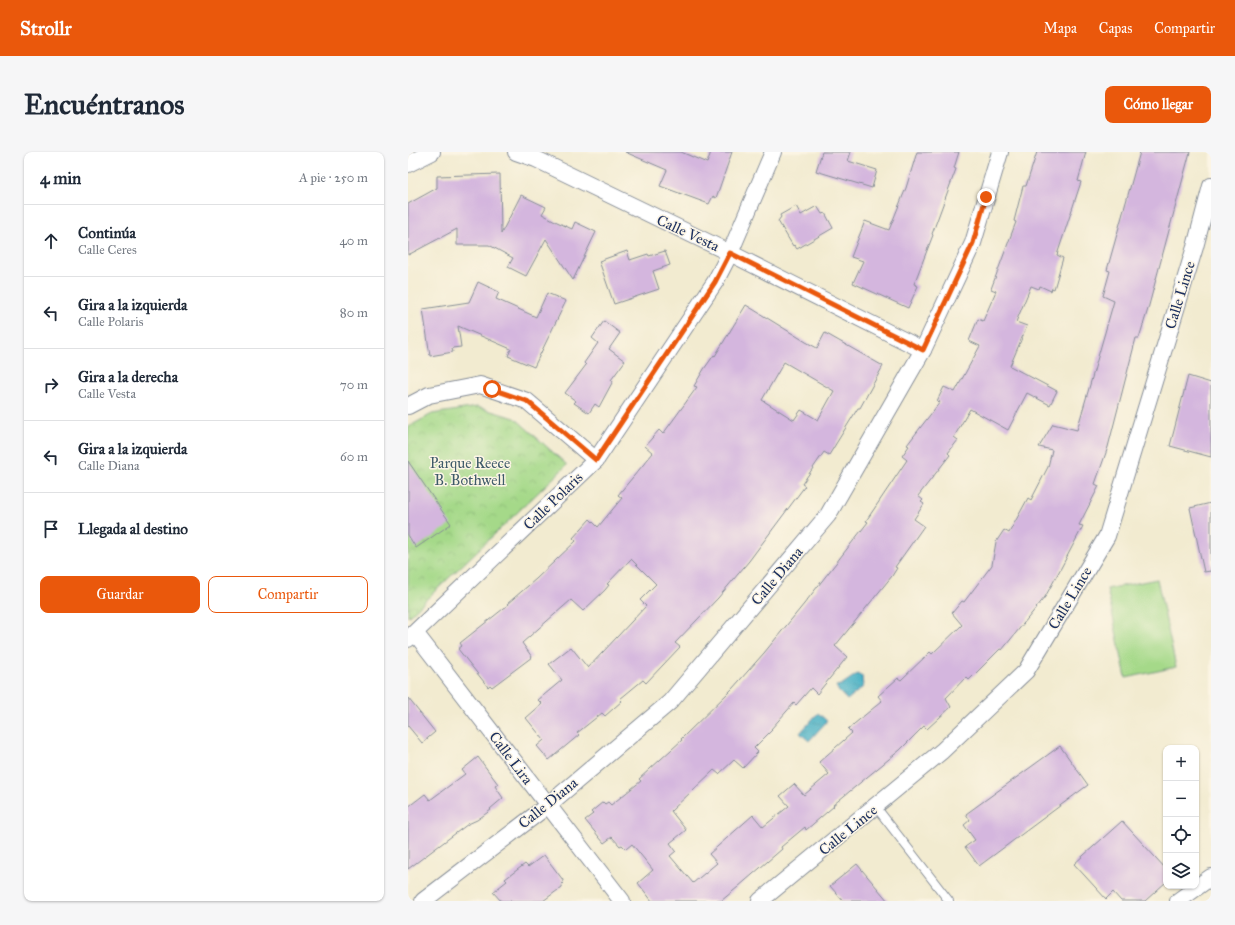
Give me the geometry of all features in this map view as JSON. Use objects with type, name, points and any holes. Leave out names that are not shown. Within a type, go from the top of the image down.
[{"type":"street","points":[[408,164],[432,152]]},
{"type":"street","name":"Calle Vesta","points":[[516,152],[537,156],[923,350]]},
{"type":"street","name":"Calle Polaris","points":[[412,636],[596,460],[715,282],[730,253],[773,152]]},
{"type":"street","name":"Calle Diana","points":[[423,901],[547,806],[670,702],[828,515],[923,350],[973,243],[1000,152]]},
{"type":"street","name":"Calle Lince","points":[[760,901],[876,807],[942,751],[1026,671],[1107,536],[1195,247],[1211,186]]},
{"type":"street","points":[[408,406],[429,395],[480,385],[527,401],[596,460]]},
{"type":"street","name":"Calle Lira","points":[[412,636],[622,901]]},
{"type":"street","points":[[1178,901],[1211,877]]},
{"type":"lane","points":[[876,807],[949,901]]},
{"type":"green space","name":"Parque Reece B. Bothwell","points":[[477,407],[515,418],[567,465],[408,617],[408,427],[432,414]]},
{"type":"green space","points":[[1157,579],[1176,667],[1126,678],[1107,589]]},
{"type":"water","points":[[857,674],[862,676],[863,687],[847,700],[839,692],[836,686],[841,685]]},
{"type":"water","points":[[818,713],[827,721],[809,741],[800,733]]},
{"type":"building","points":[[625,152],[681,152],[707,163],[711,152],[732,152],[716,198],[713,196],[709,204],[660,186],[667,170]]},
{"type":"building","points":[[822,152],[851,152],[848,161],[877,170],[872,188],[816,171]]},
{"type":"building","points":[[917,152],[959,152],[954,168],[956,169],[914,284],[918,286],[908,308],[853,283],[863,261],[851,257],[865,221],[889,230],[906,188]]},
{"type":"building","points":[[1037,152],[1086,152],[1078,181],[1081,182],[1057,255],[1063,258],[1054,289],[1052,288],[1051,291],[1040,286],[1039,289],[1031,286],[1016,322],[1027,326],[1010,366],[1057,391],[1050,405],[1027,393],[1008,430],[970,409],[954,437],[958,440],[948,453],[950,455],[918,496],[923,500],[921,502],[924,504],[914,519],[924,526],[895,567],[897,568],[892,576],[835,646],[847,657],[817,694],[811,688],[796,705],[794,703],[771,729],[772,730],[754,748],[758,752],[743,768],[734,760],[719,774],[714,770],[671,811],[686,830],[670,843],[676,851],[670,856],[693,883],[717,863],[709,854],[753,815],[763,827],[789,806],[780,796],[794,784],[804,795],[829,774],[819,762],[852,733],[848,729],[882,701],[878,696],[898,678],[901,680],[930,652],[932,654],[962,625],[952,613],[962,601],[964,602],[992,565],[996,542],[1004,530],[1009,533],[1028,498],[1031,500],[1048,467],[1052,450],[1039,447],[1053,424],[1077,430],[1114,301],[1103,296],[1110,271],[1107,270],[1140,152],[1190,152],[1148,309],[1139,338],[1136,338],[1108,447],[1095,484],[1099,486],[1079,525],[1083,526],[1045,597],[1002,650],[1000,649],[969,680],[966,677],[946,698],[951,707],[927,729],[924,726],[900,750],[833,805],[834,806],[806,830],[805,827],[781,847],[782,849],[721,901],[652,901],[638,883],[653,870],[632,844],[626,849],[622,845],[620,846],[612,837],[604,843],[585,820],[593,814],[591,812],[603,802],[605,804],[608,802],[611,805],[641,781],[639,779],[682,740],[681,739],[732,689],[804,604],[868,522],[866,521],[907,460],[902,456],[909,446],[907,445],[940,402],[937,401],[944,387],[955,392],[980,346],[969,341],[978,319],[983,321],[996,291],[991,289],[1016,222],[1014,221],[1023,186],[1026,186]]},
{"type":"building","points":[[500,174],[501,234],[521,195],[546,207],[542,214],[557,222],[572,229],[575,222],[596,232],[573,280],[546,239],[526,276],[508,267],[513,258],[489,245],[457,245],[457,229],[408,255],[408,204],[437,188],[437,176]]},
{"type":"building","points":[[796,206],[801,215],[817,206],[822,214],[825,213],[833,228],[797,249],[794,245],[793,246],[778,221],[781,217],[780,215]]},
{"type":"building","points":[[627,251],[630,260],[648,254],[649,256],[665,251],[670,265],[653,271],[659,289],[614,304],[599,261]]},
{"type":"building","points":[[478,282],[499,292],[496,299],[536,317],[547,293],[566,301],[534,367],[508,356],[511,349],[458,326],[461,347],[452,348],[453,352],[430,356],[423,309],[469,302]]},
{"type":"building","points":[[746,305],[817,348],[825,333],[883,366],[860,408],[858,408],[829,455],[824,452],[802,484],[805,486],[749,561],[718,598],[675,643],[680,647],[646,683],[643,680],[620,699],[622,701],[605,716],[602,713],[577,733],[579,735],[549,760],[537,746],[544,740],[526,718],[542,704],[538,700],[562,680],[549,664],[571,647],[588,668],[646,606],[640,600],[656,584],[631,559],[607,584],[609,585],[605,590],[583,611],[571,600],[522,643],[532,657],[492,687],[490,685],[488,687],[458,649],[462,646],[460,643],[508,605],[507,604],[576,541],[573,538],[590,519],[598,527],[622,498],[618,495],[653,453],[645,446],[659,430],[663,434],[697,387],[694,386],[704,369],[714,355],[715,356]],"holes":[[[784,362],[834,391],[818,420],[801,410],[794,420],[762,400]]]},
{"type":"building","points":[[604,321],[620,333],[609,349],[625,361],[611,380],[613,381],[599,407],[595,404],[589,413],[574,403],[576,401],[565,393],[586,365],[584,363],[598,343],[592,338]]},
{"type":"building","points":[[1188,376],[1211,383],[1211,457],[1170,446]]},
{"type":"building","points":[[408,461],[451,524],[416,548],[408,535]]},
{"type":"building","points":[[1211,503],[1211,571],[1204,572],[1190,508]]},
{"type":"building","points":[[408,698],[435,732],[422,743],[408,726]]},
{"type":"building","points":[[1060,746],[1088,785],[979,866],[965,847],[975,840],[964,825],[970,820],[966,814]]},
{"type":"building","points":[[478,757],[498,784],[495,786],[503,798],[490,809],[491,810],[477,820],[468,824],[408,869],[408,807],[425,794],[430,800],[465,774],[462,770]]},
{"type":"building","points":[[1122,821],[1163,866],[1163,885],[1145,901],[1121,901],[1113,892],[1106,899],[1074,864]]},
{"type":"building","points":[[544,855],[563,880],[562,887],[543,901],[501,901],[493,892],[507,881],[505,879],[525,864],[528,867]]},
{"type":"building","points":[[857,864],[888,901],[843,901],[830,886]]},
{"type":"route","points":[[492,389],[527,401],[596,460],[715,282],[730,253],[923,350],[973,243],[986,197]]}]
